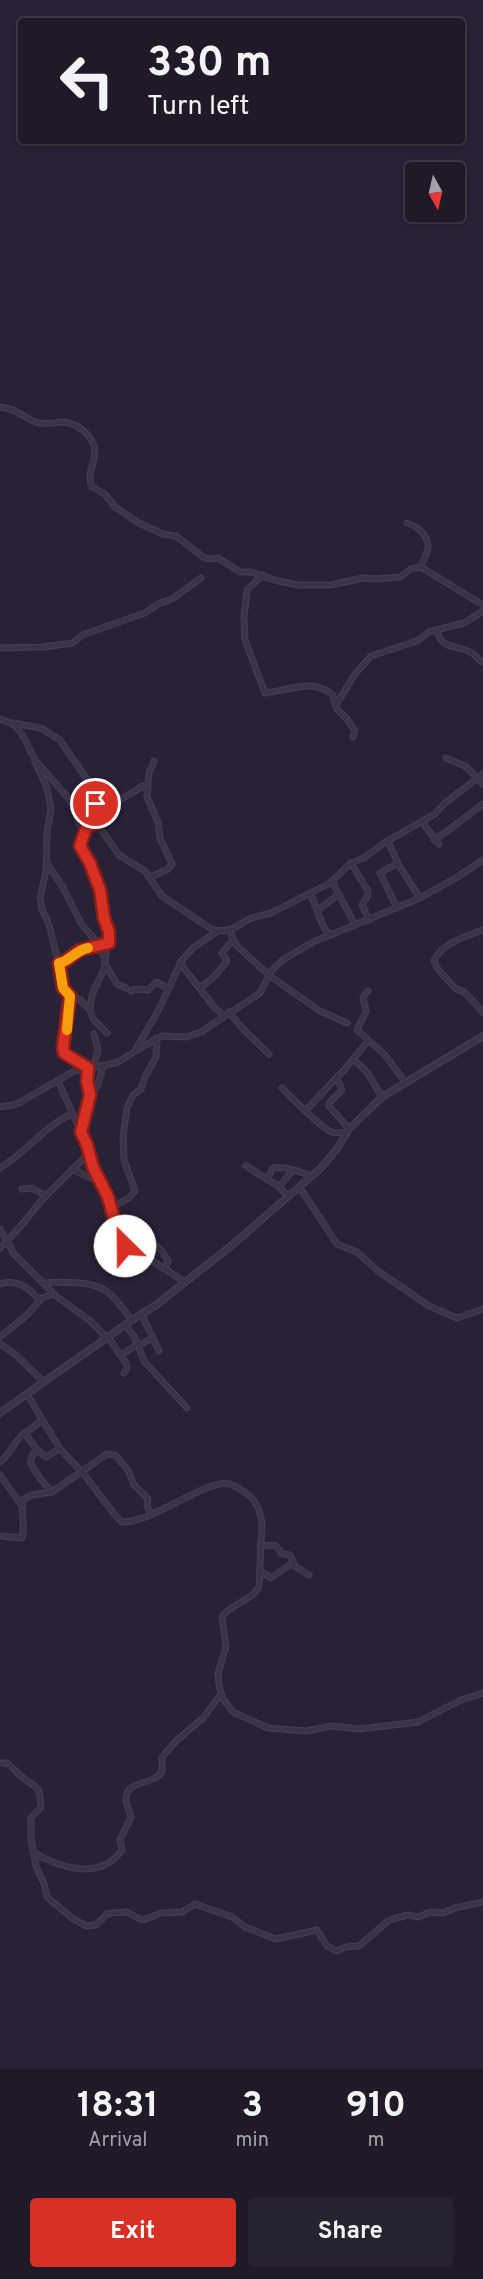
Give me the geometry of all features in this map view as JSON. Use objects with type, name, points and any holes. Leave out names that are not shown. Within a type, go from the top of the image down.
[{"type":"street","points":[[0,407],[17,410],[40,423],[63,422],[80,427],[94,445],[89,482],[92,487],[110,498],[115,507],[154,531],[177,537],[203,557],[218,558],[240,572],[251,572],[298,585],[331,585],[363,578],[400,577],[411,569],[421,567],[483,605]]},
{"type":"street","points":[[407,523],[416,526],[427,542],[428,549],[421,567]]},
{"type":"street","points":[[264,575],[247,590],[244,617],[249,654],[265,693],[318,686],[331,693],[336,705],[355,731],[353,737]]},
{"type":"street","points":[[0,648],[43,647],[74,642],[82,635],[145,613],[158,604],[172,599],[201,578]]},
{"type":"street","points":[[336,705],[355,674],[371,656],[417,641],[425,634],[467,621],[483,611]]},
{"type":"street","points":[[438,631],[439,639],[447,645],[460,647],[473,653],[478,660],[483,662]]},
{"type":"street","points":[[0,718],[10,723],[22,734],[47,788],[51,808],[40,903],[59,963],[63,988],[70,996],[82,1000]]},
{"type":"street","points":[[10,723],[40,728],[60,740],[94,790],[95,802],[101,808],[102,814]]},
{"type":"street","points":[[446,758],[465,766],[483,784]]},
{"type":"street","points":[[35,760],[70,800],[79,824],[86,828]]},
{"type":"street","points":[[151,877],[168,869],[172,864],[160,838],[158,822],[148,800],[149,773],[154,761]]},
{"type":"street","points":[[135,1050],[158,1011],[167,988],[194,947],[218,931],[229,930],[249,919],[271,913],[332,881],[351,863],[435,814],[445,803],[483,774]]},
{"type":"street","points":[[107,1033],[93,1019],[90,1008],[91,998],[100,979],[105,960],[109,932],[104,918],[100,890],[90,863],[80,846],[86,828],[95,824],[102,814],[110,812],[121,800],[142,786],[147,790]]},
{"type":"street","points":[[434,840],[451,830],[464,817],[483,804]]},
{"type":"street","points":[[424,820],[425,826],[439,844]]},
{"type":"street","points":[[95,824],[104,832],[119,855],[142,868],[151,877],[166,900],[218,931]]},
{"type":"street","points":[[388,841],[398,863],[420,898]]},
{"type":"street","points":[[0,1107],[17,1104],[74,1071],[116,1063],[163,1035],[192,1036],[260,993],[272,970],[284,959],[313,942],[420,898],[483,860]]},
{"type":"street","points":[[46,863],[62,886],[82,925],[98,945],[117,984],[126,988]]},
{"type":"street","points":[[351,863],[368,891],[362,905],[369,920]]},
{"type":"street","points":[[397,908],[380,873],[398,863]]},
{"type":"street","points":[[332,881],[355,926]]},
{"type":"street","points":[[310,894],[325,930],[331,935]]},
{"type":"street","points":[[318,910],[339,894]]},
{"type":"street","points":[[229,930],[237,946],[270,976],[320,1011],[347,1023]]},
{"type":"street","points":[[483,930],[467,935],[451,944],[434,961],[437,968],[455,988],[464,992],[483,1012]]},
{"type":"street","points":[[200,988],[224,967],[226,961],[222,952],[233,940]]},
{"type":"street","points":[[59,963],[80,950],[109,943]]},
{"type":"street","points":[[181,966],[223,1015]]},
{"type":"street","points":[[131,991],[148,990],[156,982],[167,988]]},
{"type":"street","points":[[63,984],[90,1008]]},
{"type":"street","points":[[368,991],[363,997],[365,1014],[357,1027],[358,1032],[384,1054],[406,1083]]},
{"type":"street","points":[[70,996],[64,1053],[90,1067]]},
{"type":"street","points":[[229,1012],[269,1054]]},
{"type":"street","points":[[90,1095],[87,1081],[98,1049],[94,1034]]},
{"type":"street","points":[[0,1413],[132,1320],[159,1304],[300,1188],[331,1158],[348,1131],[382,1097],[483,1036]]},
{"type":"street","points":[[111,1208],[129,1198],[135,1191],[124,1161],[123,1136],[127,1108],[133,1095],[141,1089],[144,1077],[156,1057],[157,1038]]},
{"type":"street","points":[[305,1111],[368,1041]]},
{"type":"street","points":[[353,1059],[367,1072],[382,1097]]},
{"type":"street","points":[[81,1132],[90,1095],[98,1085],[103,1066]]},
{"type":"street","points":[[337,1078],[342,1090],[329,1106],[348,1131]]},
{"type":"street","points":[[58,1081],[111,1208],[119,1237],[129,1251],[185,1282]]},
{"type":"street","points":[[282,1088],[305,1111],[332,1132],[348,1131]]},
{"type":"street","points":[[0,1168],[19,1155],[58,1121],[72,1114]]},
{"type":"street","points":[[0,1248],[45,1196],[89,1152]]},
{"type":"street","points":[[246,1166],[279,1187],[289,1197]]},
{"type":"street","points":[[267,1179],[274,1167],[302,1172],[312,1177]]},
{"type":"street","points":[[72,1169],[99,1181]]},
{"type":"street","points":[[279,1187],[292,1171]]},
{"type":"street","points":[[22,1189],[32,1188],[45,1196]]},
{"type":"street","points":[[300,1188],[338,1245],[357,1252],[378,1270],[429,1306],[457,1318],[483,1309]]},
{"type":"street","points":[[114,1220],[130,1221],[162,1251],[168,1261],[165,1269]]},
{"type":"street","points":[[0,1229],[20,1261],[53,1294],[89,1320],[108,1338],[127,1365],[124,1373]]},
{"type":"street","points":[[0,1284],[8,1281],[18,1283],[30,1290],[39,1300]]},
{"type":"street","points":[[43,1283],[71,1282],[103,1289],[132,1320]]},
{"type":"street","points":[[0,1337],[28,1314],[39,1300],[53,1294]]},
{"type":"street","points":[[142,1315],[159,1351]]},
{"type":"street","points":[[125,1325],[138,1345],[144,1361],[187,1408]]},
{"type":"street","points":[[121,1355],[152,1338]]},
{"type":"street","points":[[0,1344],[13,1353],[44,1383]]},
{"type":"street","points":[[27,1394],[59,1449],[81,1472],[119,1520],[126,1522],[151,1515],[204,1489],[229,1484],[252,1497],[257,1504],[262,1520],[260,1587],[254,1595],[222,1616],[226,1647],[218,1670],[221,1694],[233,1712],[265,1727],[306,1731],[331,1726],[360,1729],[418,1722],[461,1700],[483,1693]]},
{"type":"street","points":[[0,1462],[8,1456],[25,1433],[38,1425],[42,1419]]},
{"type":"street","points":[[25,1433],[35,1448],[46,1457],[59,1449]]},
{"type":"street","points":[[35,1448],[35,1453],[31,1458],[32,1465],[43,1484],[53,1491]]},
{"type":"street","points":[[0,1536],[23,1537],[23,1500],[28,1496],[53,1491],[104,1456],[116,1455],[128,1470],[133,1483],[148,1498],[147,1505],[151,1515]]},
{"type":"street","points":[[0,1475],[22,1506]]},
{"type":"street","points":[[260,1545],[276,1546],[282,1554],[290,1555],[294,1564],[309,1575]]},
{"type":"street","points":[[261,1572],[272,1577],[286,1566],[294,1564]]},
{"type":"street","points":[[33,1852],[78,1870],[102,1866],[118,1855],[122,1850],[120,1840],[131,1817],[126,1799],[132,1787],[157,1777],[162,1770],[162,1757],[176,1741],[203,1718],[221,1694]]},
{"type":"street","points":[[0,1764],[8,1763],[40,1791],[41,1807],[31,1818],[31,1839],[36,1866],[44,1884],[46,1897],[72,1918],[89,1927],[96,1925],[108,1914],[124,1911],[142,1920],[161,1913],[181,1912],[194,1904],[232,1917],[246,1927],[276,1939],[317,1930],[327,1946],[336,1951],[345,1947],[359,1946],[388,1921],[396,1918],[408,1915],[420,1916],[430,1912],[443,1913],[483,1902]]},
{"type":"slow traffic","points":[[67,1030],[70,996],[63,988],[64,981],[59,963],[64,962],[76,952],[88,948]]},
{"type":"route","points":[[96,804],[101,808],[102,814],[95,824],[86,828],[80,846],[90,863],[100,890],[104,922],[109,932],[109,943],[104,942],[94,948],[80,950],[59,963],[64,981],[63,988],[70,996],[63,1047],[64,1053],[69,1054],[88,1068],[87,1081],[90,1095],[81,1132],[93,1167],[108,1197],[119,1237],[125,1246]]}]
